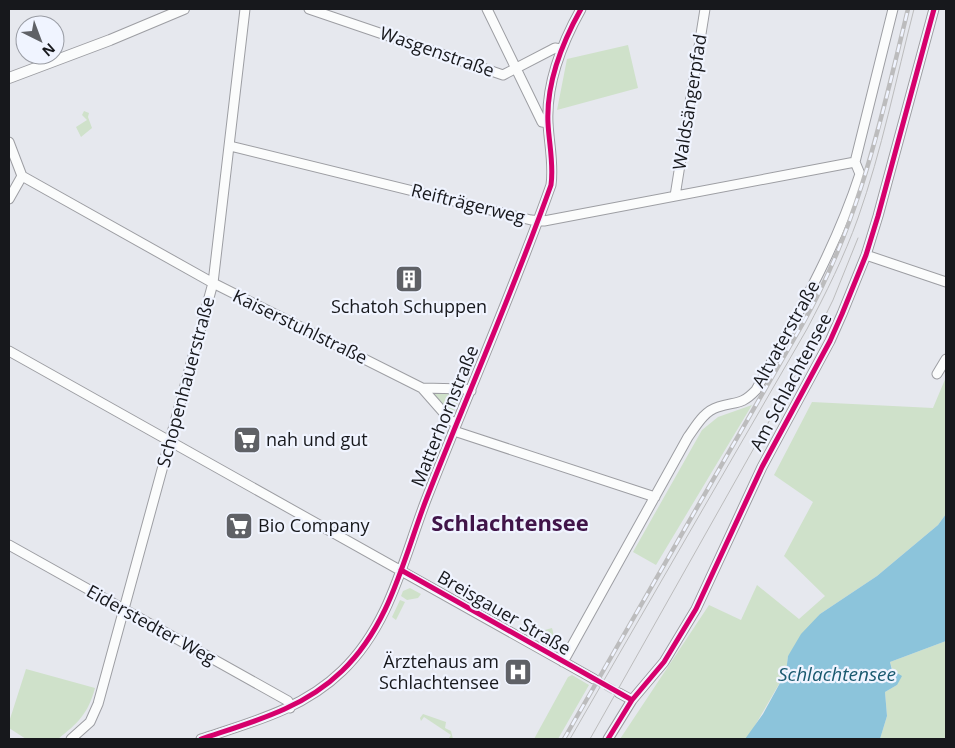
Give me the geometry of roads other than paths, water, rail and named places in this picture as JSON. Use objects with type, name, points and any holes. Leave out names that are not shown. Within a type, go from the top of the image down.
[{"type":"main road","points":[[9,78],[110,40],[184,9]]},
{"type":"street","name":"Schopenhauerstraße","points":[[71,739],[90,722],[98,704],[213,284],[245,9]]},
{"type":"street","name":"Wasgenstraße","points":[[309,9],[503,74],[555,48],[561,49]]},
{"type":"street","points":[[487,9],[542,122],[548,123]]},
{"type":"street","name":"Matterhornstraße","points":[[201,739],[290,708],[329,683],[353,660],[384,613],[551,185],[552,174],[548,123],[551,86],[561,49],[581,9]]},
{"type":"street","name":"Waldsängerpfad","points":[[675,196],[705,9]]},
{"type":"street","name":"Altvaterstraße","points":[[563,662],[688,437],[701,419],[717,407],[746,400],[756,390],[808,296],[846,218],[860,174],[855,162],[893,9]]},
{"type":"street","name":"Am Schlachtensee","points":[[608,739],[632,700],[664,662],[696,609],[762,467],[830,341],[866,255],[934,9]]},
{"type":"street","points":[[9,142],[22,176],[9,199]]},
{"type":"street","name":"Reifträgerweg","points":[[230,146],[538,220],[855,162]]},
{"type":"street","name":"Kaiserstuhlstraße","points":[[22,176],[213,284],[422,388],[456,427],[655,497]]},
{"type":"street","points":[[866,255],[946,282]]},
{"type":"street","name":"Breisgauer Straße","points":[[9,351],[594,679]]},
{"type":"street","points":[[937,374],[946,360]]},
{"type":"street","name":"Kaiserstuhlstraße","points":[[422,388],[465,389],[471,391]]},
{"type":"street","name":"Eiderstedter Weg","points":[[9,545],[288,701],[290,708]]},
{"type":"street","points":[[619,693],[632,700]]},
{"type":"water","name":"Schlachtensee","points":[[946,514],[946,641],[890,662],[892,670],[902,676],[897,685],[885,692],[887,716],[880,739],[745,739],[763,714],[786,672],[788,656],[801,634],[820,614],[877,576],[938,525]]},
{"type":"tunnel","points":[[594,679],[619,693]]},
{"type":"tram line","points":[[570,739],[807,329],[834,275],[847,247],[867,192],[914,9]]},
{"type":"tram line","points":[[590,739],[803,361],[833,300],[858,238]]},
{"type":"railway","points":[[564,739],[822,287],[839,249],[866,171],[878,131],[908,9]]},
{"type":"place","name":"Schatoh Schuppen","points":[[409,279]]},
{"type":"place","name":"nah und gut","points":[[247,440]]},
{"type":"place","name":"Bio Company","points":[[239,526]]},
{"type":"place","name":"Ärztehaus am Schlachtensee","points":[[518,672]]},
{"type":"district","name":"Schlachtensee","points":[[510,523]]}]
